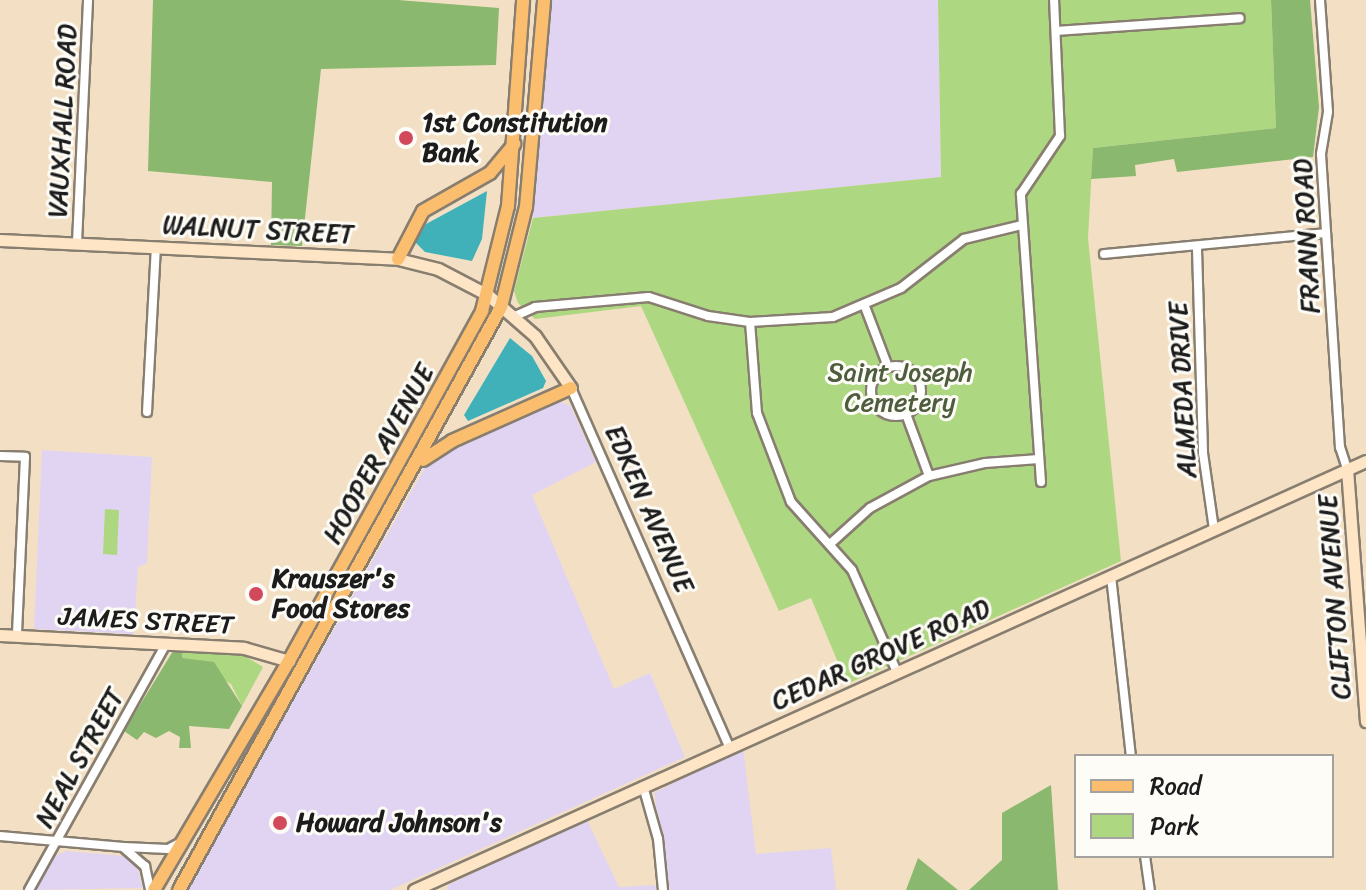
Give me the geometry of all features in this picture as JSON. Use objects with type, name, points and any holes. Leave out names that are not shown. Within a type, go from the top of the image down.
[{"type":"main road","name":"HOOPER AVENUE","points":[[152,890],[186,840],[472,334],[488,295],[503,241],[514,144],[523,0]]},
{"type":"main road","name":"HOOPER AVENUE","points":[[183,886],[501,307],[526,207],[544,0]]},
{"type":"main road","points":[[398,259],[423,211],[490,173],[514,144]]},
{"type":"main road","points":[[415,468],[452,441],[571,388]]},
{"type":"street","name":"VAUXHALL ROAD","points":[[77,243],[88,0]]},
{"type":"street","points":[[1041,482],[1022,225],[1023,184],[1060,136],[1054,0]]},
{"type":"street","name":"FRANN ROAD","points":[[1320,0],[1328,112],[1321,154],[1340,447],[1347,469]]},
{"type":"street","points":[[1056,31],[1240,18]]},
{"type":"street","points":[[513,317],[535,307],[649,297],[708,316],[750,322],[833,317],[901,288],[964,239],[1022,225]]},
{"type":"street","points":[[1104,254],[1197,249],[1326,233]]},
{"type":"street","name":"WALNUT STREET","points":[[0,240],[398,259],[438,269],[488,295],[501,307]]},
{"type":"street","points":[[147,412],[156,247]]},
{"type":"street","name":"ALMEDA DRIVE","points":[[1197,249],[1203,453],[1214,529]]},
{"type":"street","points":[[864,304],[888,367]]},
{"type":"street","name":"EDKEN AVENUE","points":[[501,307],[535,336],[571,388],[729,747]]},
{"type":"street","points":[[750,322],[757,413],[791,502],[852,570],[897,672]]},
{"type":"street","points":[[888,367],[905,367],[918,378],[921,395],[906,414],[883,412],[873,399],[872,384],[888,367]]},
{"type":"street","points":[[906,414],[929,476]]},
{"type":"street","points":[[0,456],[25,457],[17,636]]},
{"type":"street","points":[[830,544],[870,508],[929,476],[960,467],[1039,459]]},
{"type":"street","name":"CEDAR GROVE ROAD","points":[[414,890],[1366,461]]},
{"type":"street","name":"CLIFTON AVENUE","points":[[1347,469],[1366,721]]},
{"type":"street","points":[[1111,576],[1131,754]]},
{"type":"street","name":"JAMES STREET","points":[[0,635],[244,648],[289,661]]},
{"type":"street","name":"NEAL STREET","points":[[29,890],[166,644]]},
{"type":"street","points":[[643,786],[658,839],[663,890]]},
{"type":"street","points":[[0,836],[168,849],[186,840]]},
{"type":"street","points":[[124,847],[145,866],[152,890]]},
{"type":"street","points":[[1145,858],[1150,890]]},
{"type":"shaded area","points":[[551,0],[938,0],[941,177],[533,218]]},
{"type":"shaded area","points":[[558,401],[570,405],[596,462],[532,495],[614,689],[650,673],[685,757],[390,890],[187,890],[428,462]]},
{"type":"shaded area","points":[[42,450],[152,457],[147,563],[138,567],[134,634],[34,629]]},
{"type":"shaded area","points":[[743,747],[756,854],[831,848],[836,890],[670,890],[654,793]]},
{"type":"shaded area","points":[[587,820],[619,887],[655,885],[656,890],[447,890],[448,885]]},
{"type":"shaded area","points":[[66,851],[124,856],[138,869],[143,888],[33,890],[52,857]]},
{"type":"green space","points":[[153,0],[398,0],[499,8],[496,65],[321,69],[302,246],[271,245],[272,182],[148,171]]},
{"type":"green space","name":"Saint Joseph Cemetery","points":[[938,0],[1271,0],[1276,128],[1093,148],[1088,238],[1121,561],[847,684],[811,598],[779,611],[641,306],[535,319],[518,303],[514,291],[533,218],[941,177]]},
{"type":"green space","points":[[1271,0],[1310,0],[1319,107],[1313,157],[1177,172],[1174,159],[1135,165],[1136,176],[1091,179],[1093,148],[1276,128]]},
{"type":"green space","points":[[105,509],[119,510],[117,555],[103,554]]},
{"type":"green space","points":[[173,651],[182,651],[182,658],[214,662],[242,706],[229,729],[189,726],[191,748],[179,748],[180,737],[169,731],[156,738],[144,732],[137,740],[124,731]]},
{"type":"green space","points":[[182,651],[245,656],[263,667],[242,706],[231,684],[181,658]]},
{"type":"green space","points":[[1051,785],[1058,890],[969,890],[1002,860],[1002,813]]},
{"type":"green space","points":[[918,858],[958,890],[906,890]]},
{"type":"water","points":[[487,191],[482,239],[472,261],[425,252],[415,242],[426,224]]},
{"type":"water","points":[[510,338],[532,356],[546,381],[543,388],[468,421],[464,415]]},
{"type":"place","name":"1st Constitution Bank","points":[[406,138]]},
{"type":"place","name":"Krauszer's Food Stores","points":[[256,594]]},
{"type":"place","name":"Howard Johnson's","points":[[280,823]]}]
